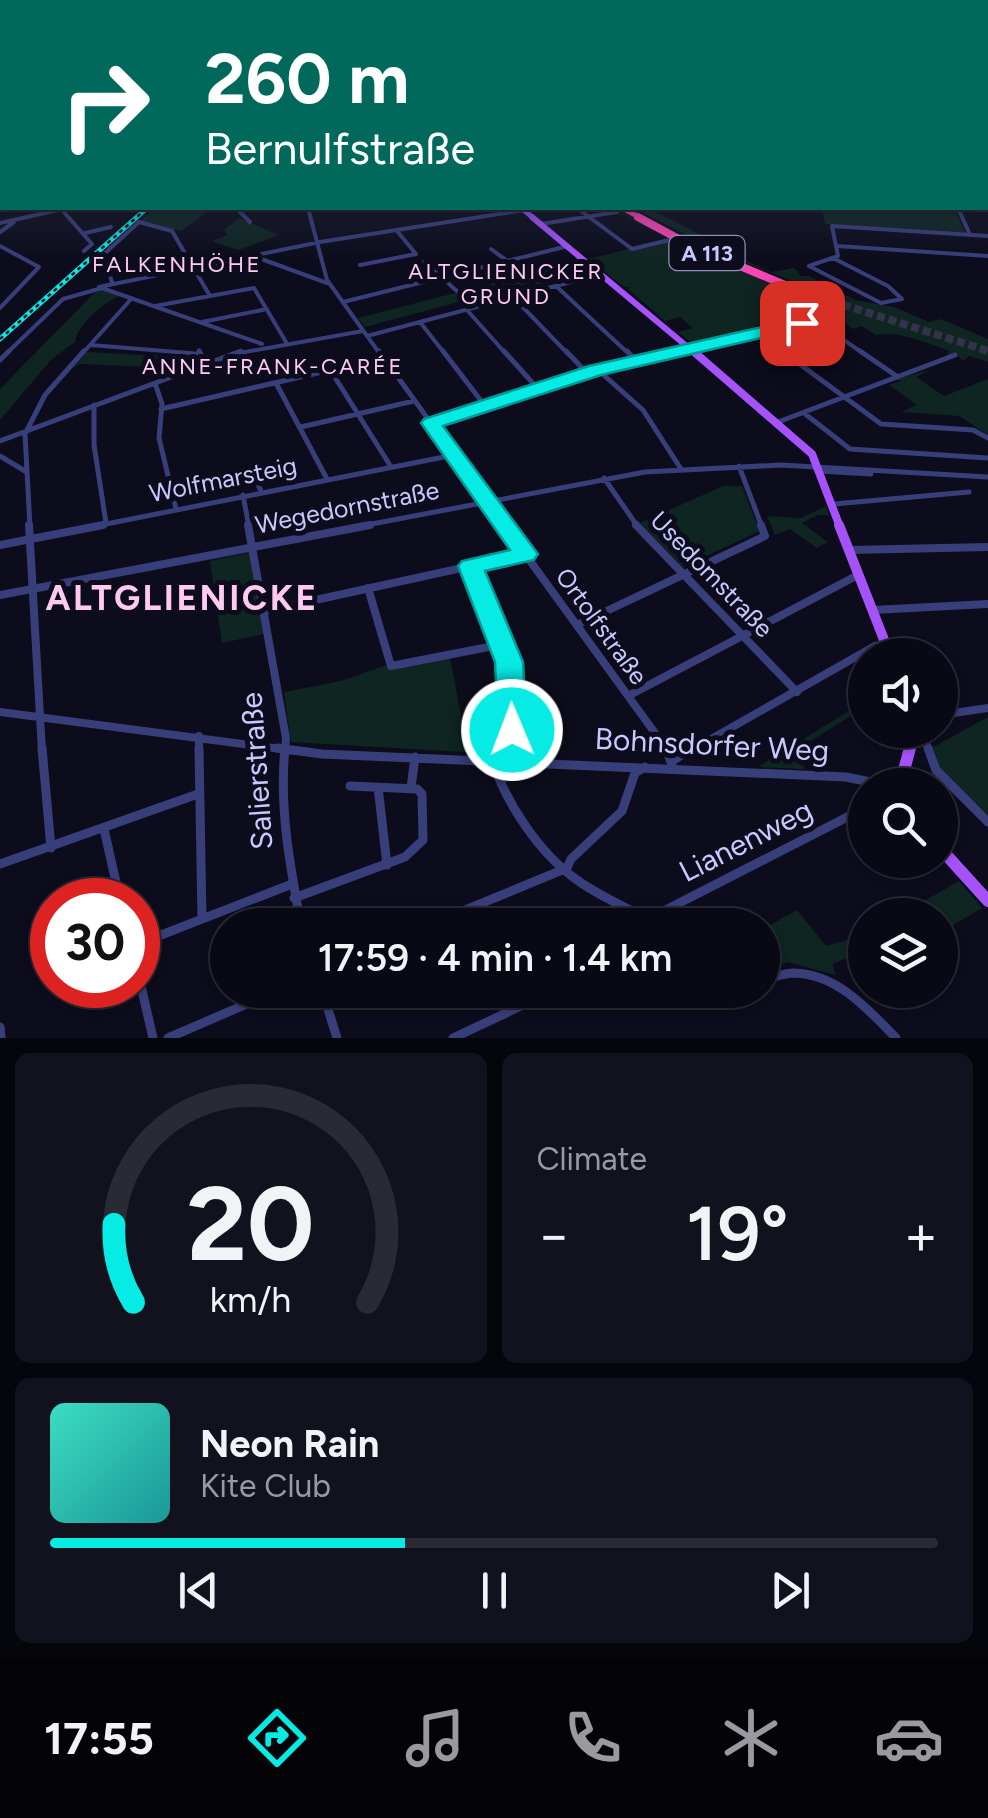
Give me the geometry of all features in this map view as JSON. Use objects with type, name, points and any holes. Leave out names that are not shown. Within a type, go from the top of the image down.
[{"type":"highway","name":"A 113","points":[[620,210],[690,245],[799,288],[694,243],[635,210]]},
{"type":"main road","points":[[523,210],[794,434],[824,470],[884,638]]},
{"type":"main road","points":[[958,868],[988,901]]},
{"type":"street","points":[[66,210],[92,244],[84,251]]},
{"type":"street","points":[[238,210],[250,222]]},
{"type":"street","name":"Ortolfstraße","points":[[309,210],[328,283],[628,696],[673,764]]},
{"type":"street","points":[[0,360],[63,299],[112,282],[516,210]]},
{"type":"street","points":[[579,210],[632,249],[669,240]]},
{"type":"street","points":[[541,224],[620,210]]},
{"type":"street","points":[[959,210],[970,234]]},
{"type":"street","points":[[0,232],[28,212],[36,211]]},
{"type":"street","points":[[0,224],[36,211]]},
{"type":"street","points":[[112,282],[102,258],[142,221],[172,231],[210,296]]},
{"type":"street","points":[[835,256],[832,226],[988,236]]},
{"type":"street","points":[[85,233],[110,227]]},
{"type":"street","points":[[360,265],[416,254],[396,230]]},
{"type":"street","points":[[0,246],[36,264],[39,270],[0,308]]},
{"type":"street","points":[[342,302],[568,246]]},
{"type":"street","points":[[837,246],[988,256]]},
{"type":"street","points":[[491,250],[525,274]]},
{"type":"street","points":[[835,256],[888,286],[902,298],[881,302],[809,266],[835,256]]},
{"type":"street","points":[[256,257],[328,283]]},
{"type":"street","points":[[424,262],[458,292]]},
{"type":"street","points":[[809,275],[821,272]]},
{"type":"street","points":[[0,441],[262,346],[365,334],[601,274]]},
{"type":"street","points":[[556,286],[636,360]]},
{"type":"street","points":[[101,287],[262,346]]},
{"type":"street","points":[[155,306],[254,288],[286,342]]},
{"type":"street","points":[[3,292],[16,293]]},
{"type":"street","points":[[51,848],[39,717],[26,430],[37,405],[132,298]]},
{"type":"street","points":[[512,298],[587,373]]},
{"type":"street","points":[[201,322],[268,309]]},
{"type":"street","points":[[467,310],[538,389]]},
{"type":"street","points":[[431,423],[598,370],[834,316]]},
{"type":"street","points":[[814,320],[899,377]]},
{"type":"street","points":[[420,322],[485,406]]},
{"type":"street","points":[[757,333],[884,425],[972,430],[988,438]]},
{"type":"street","points":[[89,345],[199,351],[207,364]]},
{"type":"street","points":[[778,422],[955,355]]},
{"type":"street","points":[[161,410],[383,358]]},
{"type":"street","points":[[331,370],[391,467]]},
{"type":"street","points":[[598,370],[643,410],[682,469]]},
{"type":"street","points":[[155,382],[161,410],[159,438],[176,509]]},
{"type":"street","points":[[276,383],[327,479]]},
{"type":"street","points":[[300,427],[414,401]]},
{"type":"street","points":[[94,405],[94,445],[106,524]]},
{"type":"street","points":[[804,413],[850,450],[988,458]]},
{"type":"street","name":"Wolfmarsteig","points":[[0,545],[454,455]]},
{"type":"street","points":[[0,456],[25,471]]},
{"type":"street","points":[[577,625],[766,535],[739,466]]},
{"type":"street","name":"Wegedornstraße","points":[[0,595],[604,478],[739,466],[988,477]]},
{"type":"street","points":[[253,473],[261,491]]},
{"type":"street","name":"Usedomstraße","points":[[604,478],[636,525],[797,692]]},
{"type":"street","points":[[834,503],[969,492]]},
{"type":"street","name":"Salierstraße","points":[[242,495],[286,738],[281,790],[297,908]]},
{"type":"street","points":[[850,550],[988,547]]},
{"type":"street","points":[[265,610],[526,554]]},
{"type":"street","points":[[470,566],[504,644],[512,686],[512,761]]},
{"type":"street","points":[[628,696],[860,575]]},
{"type":"street","points":[[368,588],[392,666],[504,644]]},
{"type":"street","points":[[873,610],[988,604]]},
{"type":"street","points":[[673,764],[848,662]]},
{"type":"street","points":[[958,712],[988,708]]},
{"type":"street","name":"Bohnsdorfer Weg","points":[[0,712],[284,750],[646,767],[673,764],[848,776]]},
{"type":"street","points":[[199,736],[202,919]]},
{"type":"street","points":[[928,748],[942,778],[988,822]]},
{"type":"street","points":[[411,788],[415,757]]},
{"type":"street","points":[[492,760],[499,778],[550,857],[577,880],[628,908]]},
{"type":"street","points":[[470,908],[567,868],[571,859],[617,818],[627,802],[635,773],[646,767]]},
{"type":"street","points":[[294,898],[412,853],[423,840],[422,794],[411,788],[350,786]]},
{"type":"street","points":[[378,788],[387,864]]},
{"type":"street","points":[[0,864],[198,794]]},
{"type":"street","name":"Lianenweg","points":[[670,908],[848,817]]},
{"type":"street","points":[[104,829],[115,878]]},
{"type":"street","points":[[160,935],[292,884]]},
{"type":"street","points":[[780,976],[791,973],[828,982],[864,1004],[896,1038]]},
{"type":"street","points":[[147,1008],[154,1038]]},
{"type":"street","points":[[168,1038],[237,1008]]},
{"type":"street","points":[[328,1008],[337,1038]]},
{"type":"street","points":[[454,1038],[517,1008]]},
{"type":"street","points":[[0,1027],[0,1038]]},
{"type":"green space","points":[[153,210],[208,211],[181,231],[140,221]]},
{"type":"green space","points":[[615,210],[794,292],[803,285],[728,256],[637,210],[652,210],[723,246],[713,246],[771,272],[794,268],[801,276],[809,276],[855,300],[894,307],[929,322],[941,319],[988,339],[988,362],[969,356],[963,361],[955,353],[946,356],[950,351],[904,336],[876,335],[862,326],[853,329],[824,307],[693,344],[678,332],[693,328],[680,317],[665,321],[628,289],[631,287],[624,287],[588,259],[669,239]]},
{"type":"green space","points":[[822,210],[955,210],[965,233],[825,224]]},
{"type":"green space","points":[[239,218],[279,235],[238,250],[212,241],[228,235],[224,230]]},
{"type":"green space","points":[[579,261],[589,268],[539,281],[547,287],[540,289],[533,283],[472,299],[479,305],[472,307],[466,300],[365,327],[358,318]]},
{"type":"green space","points":[[102,290],[119,296],[92,315],[75,342],[51,360],[0,420],[0,389],[94,293]]},
{"type":"green space","points":[[87,352],[182,357],[195,354],[201,363],[176,373],[192,364],[182,363],[176,368],[80,364],[73,368]]},
{"type":"green space","points":[[930,370],[916,377],[944,396],[988,379],[988,435],[959,416],[901,412],[917,405],[889,385],[901,381],[899,378]]},
{"type":"green space","points":[[723,486],[742,486],[760,531],[683,567],[640,523]]},
{"type":"green space","points":[[826,506],[829,515],[818,515],[802,523],[828,542],[817,548],[790,529],[775,535],[767,516],[801,518]]},
{"type":"green space","points":[[249,553],[264,634],[222,643],[210,561]]},
{"type":"green space","points":[[450,657],[462,721],[482,722],[481,753],[291,742],[284,692],[341,681],[387,665],[389,669]]},
{"type":"green space","points":[[848,711],[848,718],[801,747],[804,769],[758,767]]},
{"type":"green space","points":[[988,717],[988,815],[958,787],[958,768],[940,768],[933,748],[958,748],[958,733]]},
{"type":"green space","points":[[959,881],[982,908],[958,922],[958,898],[930,898]]},
{"type":"green space","points":[[797,910],[826,946],[848,940],[848,957],[833,964],[835,975],[788,962],[780,965],[780,920]]},
{"type":"tunnel","points":[[797,290],[988,351]]},
{"type":"railway","points":[[0,339],[145,210]]},
{"type":"district","name":"FALKENHÖHE","points":[[177,264]]},
{"type":"district","name":"ALTGLIENICKER GRUND","points":[[506,284]]},
{"type":"district","name":"ANNE-FRANK-CARÉE","points":[[273,366]]},
{"type":"district","name":"ALTGLIENICKE","points":[[182,598]]},
{"type":"route","points":[[512,730],[509,662],[500,631],[470,566],[526,554],[431,423],[596,370],[802,323]]}]
